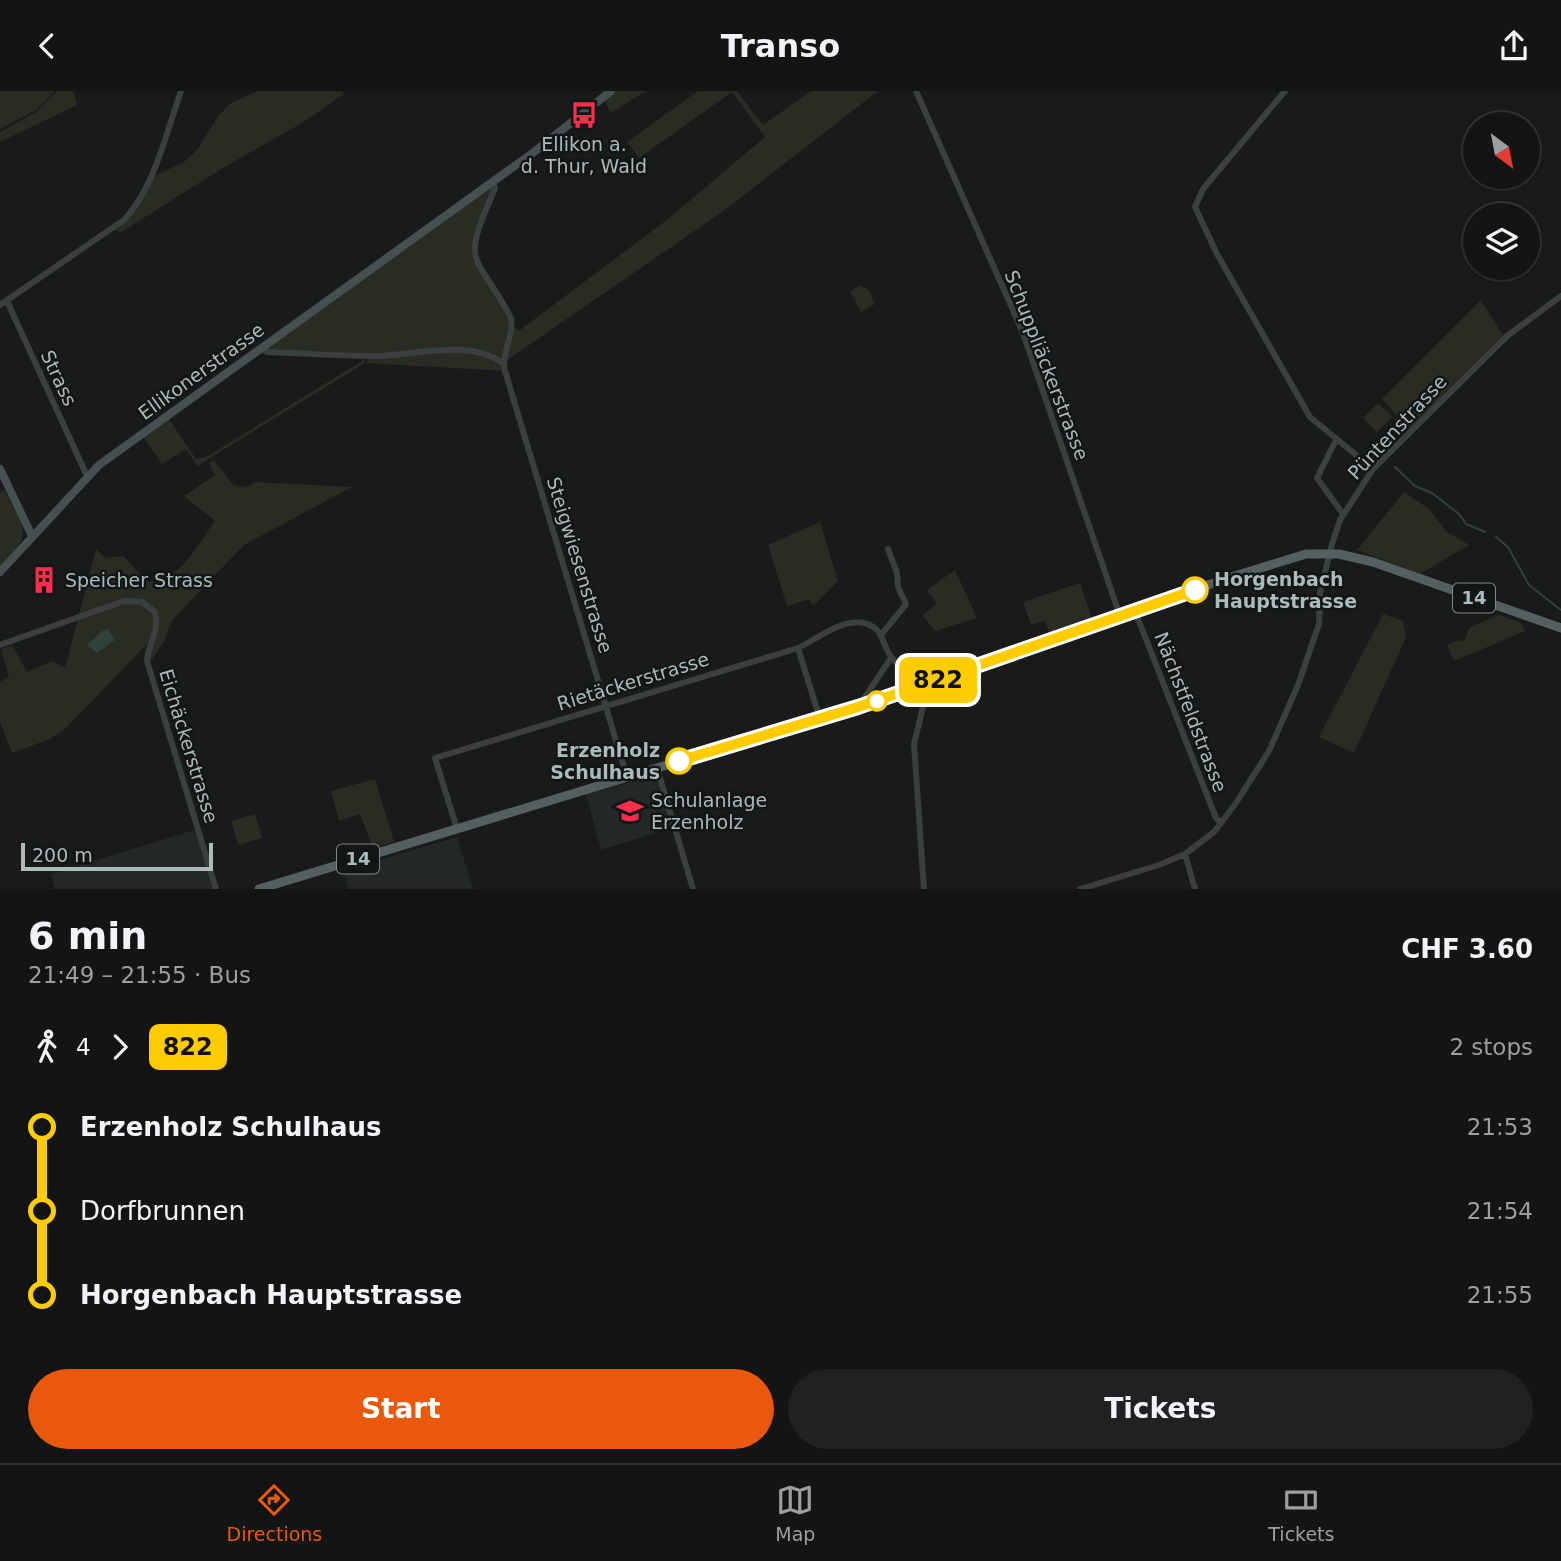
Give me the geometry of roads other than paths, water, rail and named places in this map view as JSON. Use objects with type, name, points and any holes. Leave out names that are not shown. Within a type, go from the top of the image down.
[{"type":"main road","name":"14","points":[[259,889],[858,707],[1270,563],[1306,554],[1330,553],[1373,562],[1561,628]]},
{"type":"street","points":[[3,303],[124,220],[135,208],[150,178],[181,91]]},
{"type":"street","name":"Ellikonerstrasse","points":[[0,572],[87,476],[493,182],[611,91]]},
{"type":"street","name":"Schuppliäckerstrasse","points":[[916,91],[1023,333],[1120,616]]},
{"type":"street","points":[[1285,91],[1203,189],[1195,208],[1199,220],[1297,398],[1310,417],[1373,469]]},
{"type":"street","name":"Steigwiesenstrasse","points":[[493,182],[495,188],[473,243],[473,255],[478,268],[510,318],[511,337],[503,363],[627,777]]},
{"type":"street","name":"Püntenstrasse","points":[[1080,889],[1158,866],[1185,854],[1221,823],[1269,751],[1298,685],[1320,624],[1320,593],[1343,514],[1373,469],[1507,336],[1561,296]]},
{"type":"street","name":"Strass","points":[[3,303],[87,476]]},
{"type":"street","points":[[261,348],[267,352],[371,356],[445,349],[477,352],[503,363]]},
{"type":"street","points":[[1336,440],[1317,478],[1343,514]]},
{"type":"street","points":[[0,469],[32,536]]},
{"type":"street","points":[[888,549],[897,573],[898,587],[906,604],[881,635],[891,658],[921,685],[926,698],[915,731],[914,744],[924,889]]},
{"type":"street","name":"Eichäckerstrasse","points":[[0,645],[132,600],[142,602],[155,613],[156,629],[148,646],[147,661],[216,889]]},
{"type":"street","name":"Nächstfeldstrasse","points":[[1135,611],[1216,818],[1221,823]]},
{"type":"street","name":"Rietäckerstrasse","points":[[457,829],[435,758],[798,648],[854,621],[866,622],[881,635]]},
{"type":"street","points":[[798,648],[820,719]]},
{"type":"street","points":[[858,707],[891,658]]},
{"type":"street","points":[[657,768],[693,889]]},
{"type":"street","points":[[1185,854],[1195,889]]},
{"type":"waterway","points":[[1395,467],[1415,486],[1432,493],[1459,514],[1466,524],[1485,532]]},
{"type":"waterway","points":[[1496,537],[1508,547],[1529,585],[1561,610]]},
{"type":"place","name":"Ellikon a. d. Thur, Wald","points":[[584,115]]},
{"type":"place","name":"Speicher Strass","points":[[44,580]]},
{"type":"place","name":"Horgenbach Hauptstrasse","points":[[1195,590]]},
{"type":"place","name":"Erzenholz Schulhaus","points":[[679,761]]},
{"type":"place","name":"Schulanlage Erzenholz","points":[[630,811]]}]
